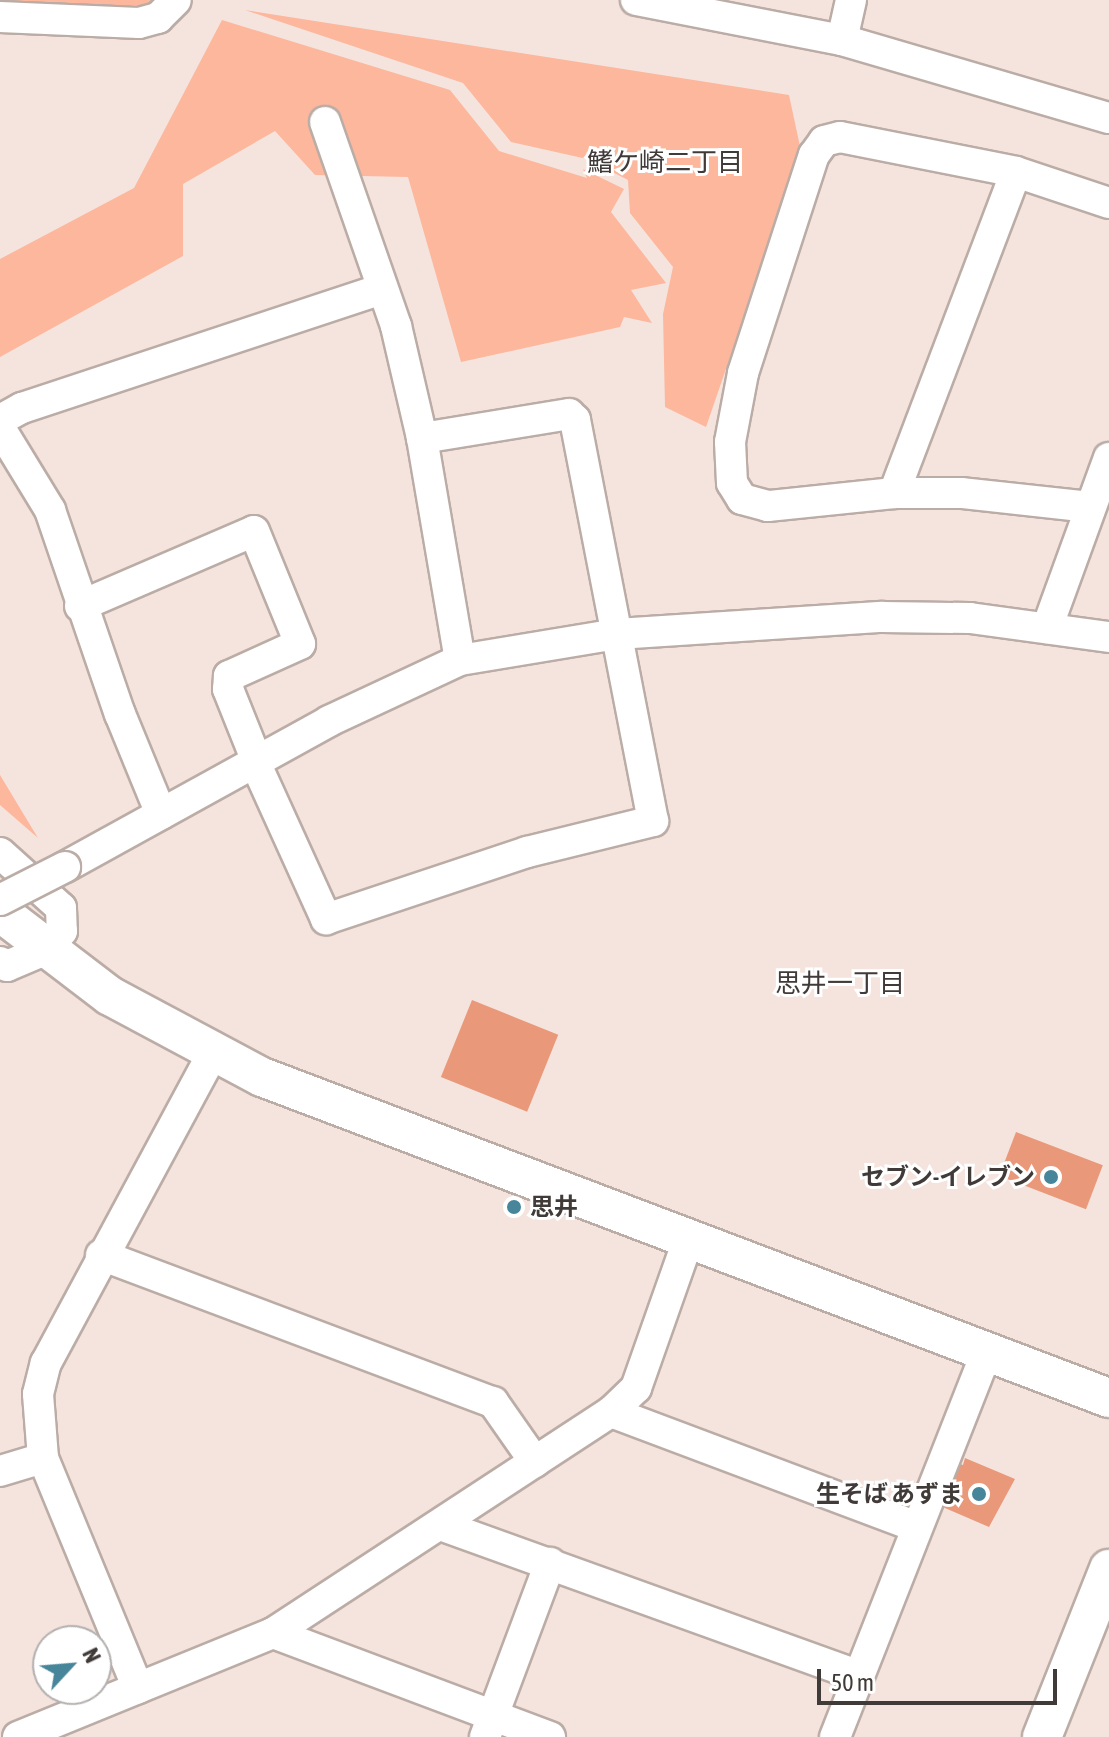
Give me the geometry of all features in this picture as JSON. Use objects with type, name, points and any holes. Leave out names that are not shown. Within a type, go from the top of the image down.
[{"type":"street","points":[[0,17],[139,23],[158,18],[176,0]]},
{"type":"street","points":[[636,0],[842,40],[1109,118]]},
{"type":"street","points":[[842,40],[851,0]]},
{"type":"street","points":[[325,122],[396,326],[422,438],[460,660]]},
{"type":"street","points":[[1090,507],[1033,497],[894,493],[768,506],[742,499],[732,483],[730,442],[743,373],[814,155],[824,141],[840,137],[1016,172],[1109,203]]},
{"type":"street","points":[[894,493],[1016,172]]},
{"type":"street","points":[[0,420],[22,408],[382,289]]},
{"type":"street","points":[[80,606],[254,531],[300,644],[229,676],[228,689],[255,760],[326,919],[527,852],[653,821],[575,420],[569,414],[422,438]]},
{"type":"street","points":[[0,428],[50,510],[80,606],[161,814]]},
{"type":"street","points":[[1047,628],[1109,458]]},
{"type":"street","points":[[0,900],[384,692],[460,660],[617,634],[882,617],[970,618],[1109,637]]},
{"type":"street","points":[[0,853],[61,908],[62,931],[16,939]]},
{"type":"street","points":[[16,939],[212,1055],[688,1240],[1109,1398]]},
{"type":"street","points":[[138,1688],[43,1458],[38,1394],[46,1363],[101,1255],[212,1055]]},
{"type":"street","points":[[18,1737],[273,1633],[443,1526],[611,1412],[636,1388],[688,1240]]},
{"type":"street","points":[[101,1255],[493,1402],[535,1462]]},
{"type":"street","points":[[835,1737],[914,1526],[987,1351]]},
{"type":"street","points":[[611,1412],[914,1526]]},
{"type":"street","points":[[0,1471],[43,1458]]},
{"type":"street","points":[[443,1526],[857,1675]]},
{"type":"street","points":[[489,1726],[550,1563]]},
{"type":"street","points":[[1042,1737],[1109,1569]]},
{"type":"street","points":[[273,1633],[489,1726],[550,1737]]},
{"type":"street","points":[[51,1725],[84,1737]]},
{"type":"shaded area","points":[[0,0],[160,0],[160,5],[0,5]]},
{"type":"shaded area","points":[[245,10],[789,95],[801,151],[706,427],[665,407],[663,314],[673,267],[630,213],[628,180],[587,159],[511,142],[463,83]]},
{"type":"shaded area","points":[[222,20],[450,90],[499,151],[587,178],[583,169],[624,189],[611,212],[666,283],[631,290],[652,323],[624,317],[620,327],[461,362],[408,177],[315,175],[275,131],[183,184],[183,256],[0,357],[0,259],[134,188]]},
{"type":"shaded area","points":[[0,775],[38,838],[0,805]]},
{"type":"building","points":[[472,1000],[558,1035],[527,1112],[441,1077]]},
{"type":"building","points":[[1016,1132],[1103,1165],[1086,1209],[999,1176]]},
{"type":"building","points":[[965,1458],[1015,1479],[989,1527],[938,1505],[950,1460],[963,1465]]},
{"type":"place","name":"セブン-イレブン","points":[[1051,1177]]},
{"type":"place","name":"思井","points":[[514,1207]]},
{"type":"place","name":"生そば あずま","points":[[979,1494]]},
{"type":"district","name":"鰭ケ崎二丁目","points":[[665,163]]},
{"type":"district","name":"思井一丁目","points":[[840,984]]}]
